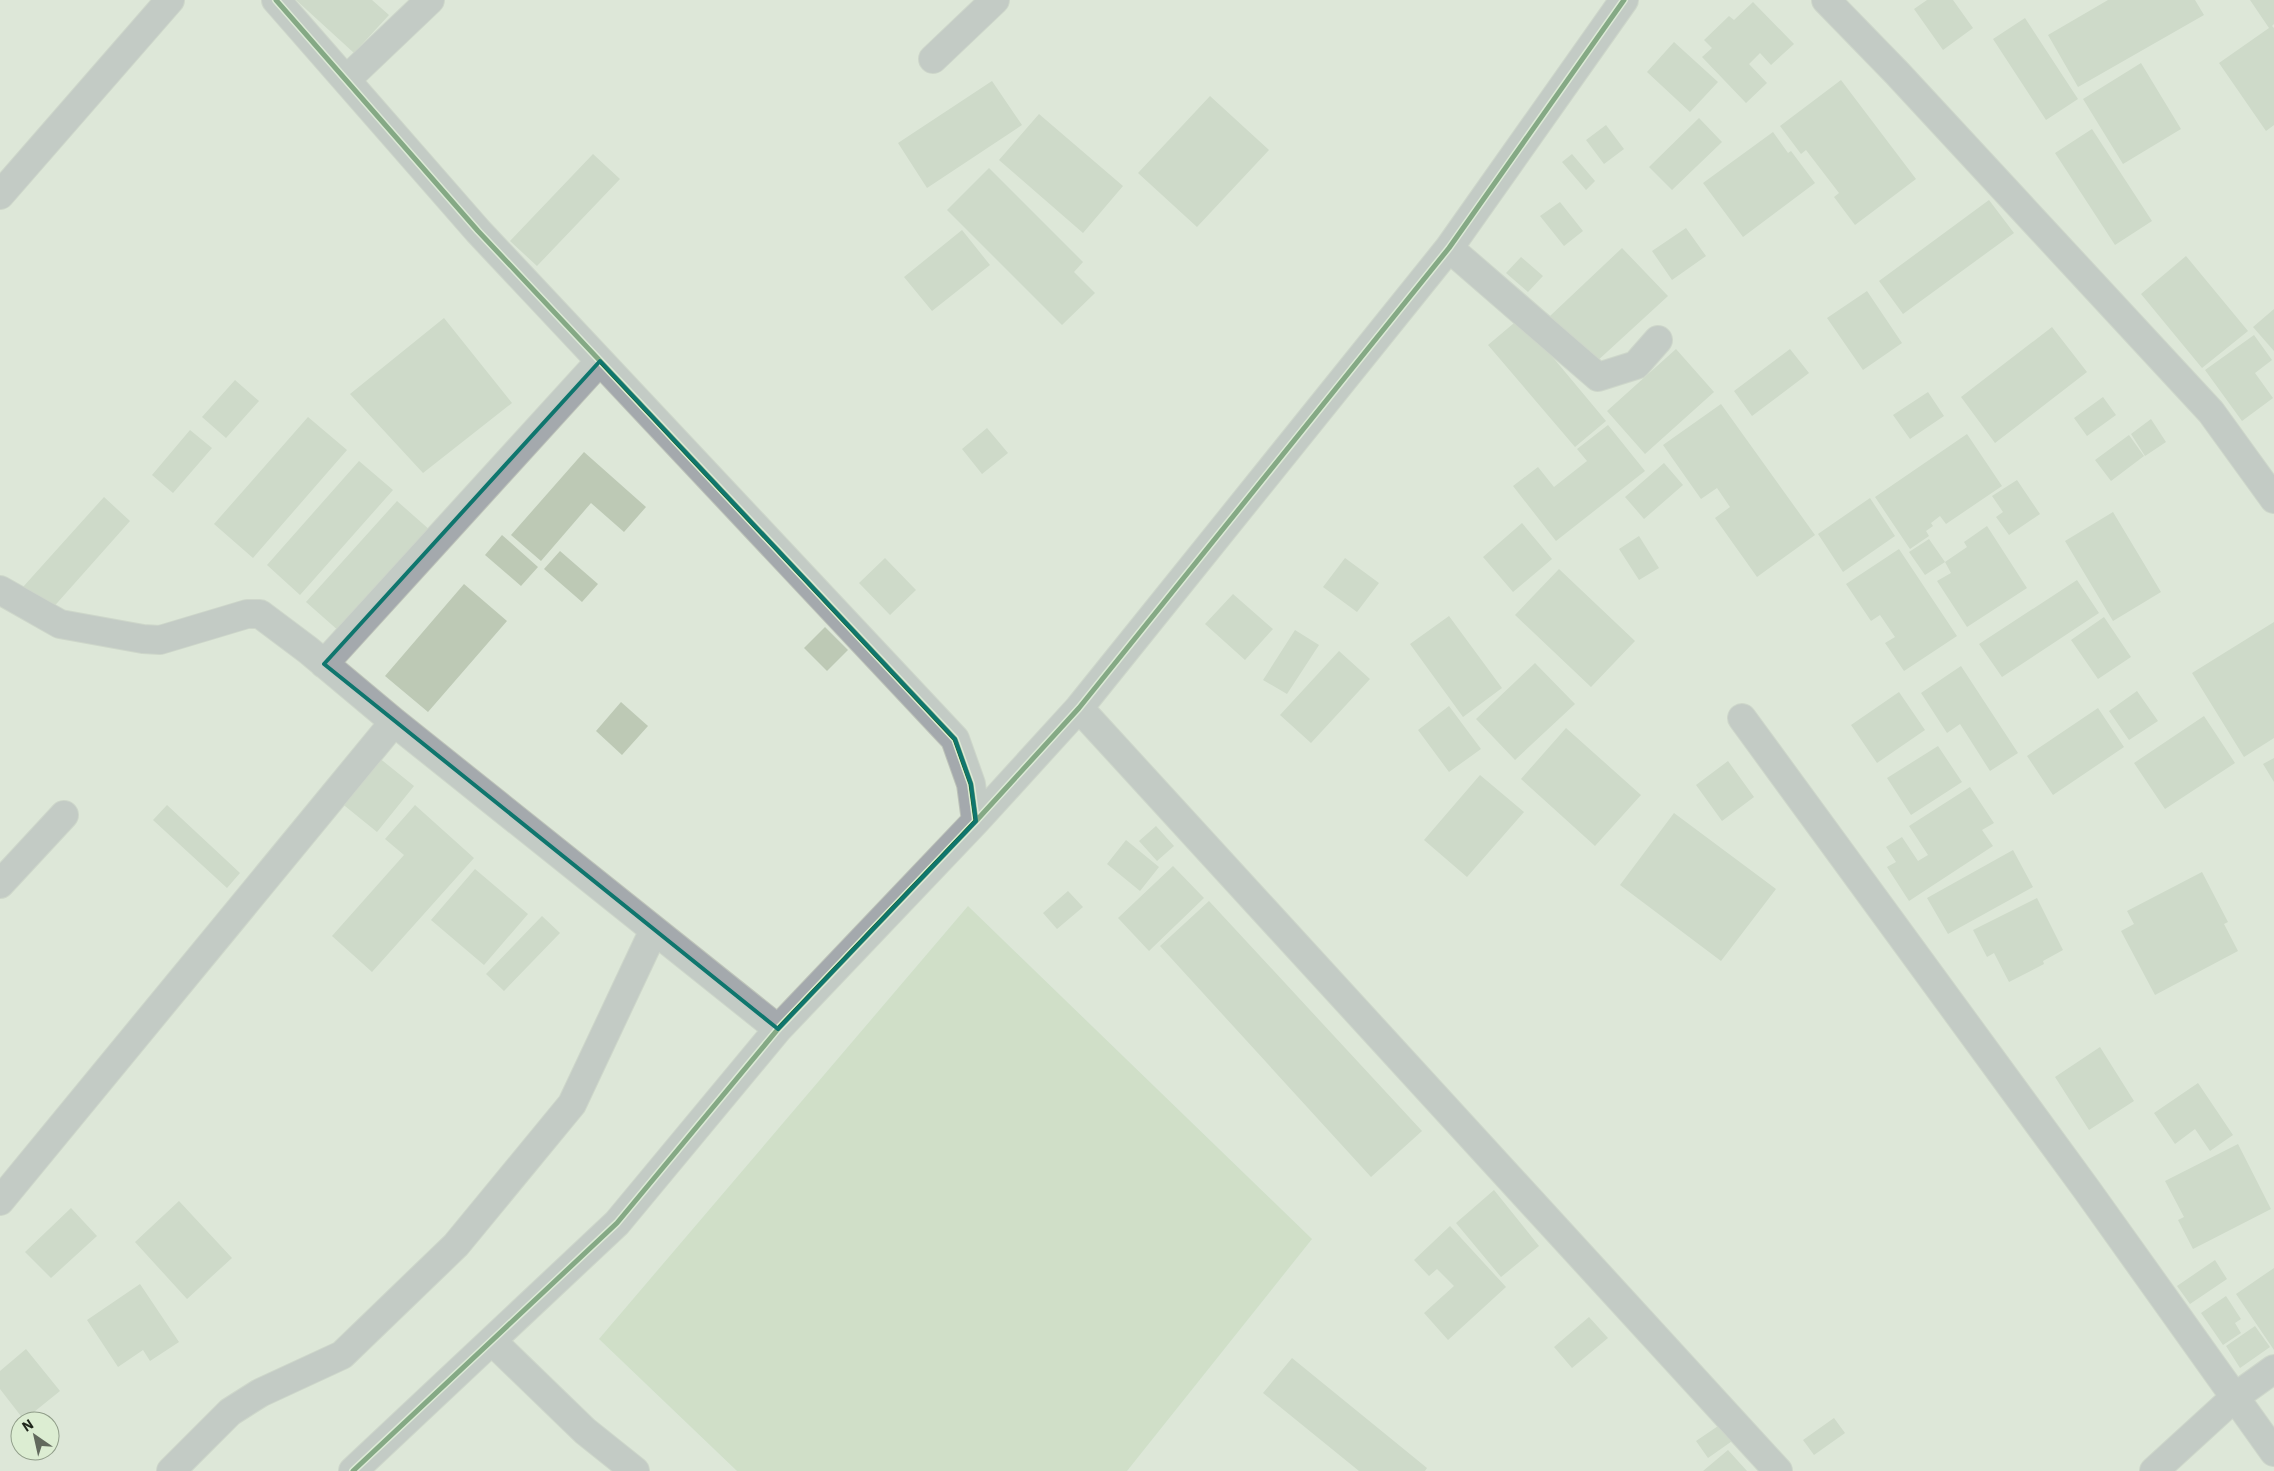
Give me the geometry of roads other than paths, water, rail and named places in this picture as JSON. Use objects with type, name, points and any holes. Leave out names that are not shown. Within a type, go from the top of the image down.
[{"type":"street","points":[[0,195],[170,0]]},
{"type":"street","points":[[276,0],[478,231],[955,739],[971,784],[976,821]]},
{"type":"street","points":[[346,80],[430,0]]},
{"type":"street","points":[[933,59],[995,0]]},
{"type":"street","points":[[353,1471],[617,1223],[778,1029],[976,821],[1079,708],[1449,248],[1624,0]]},
{"type":"street","points":[[1826,0],[1898,73],[2211,412],[2274,499]]},
{"type":"street","points":[[1449,248],[1598,377],[1636,365],[1658,340]]},
{"type":"street","points":[[324,664],[600,361]]},
{"type":"street","points":[[0,590],[60,624],[143,639],[160,640],[247,614],[260,614],[778,1029]]},
{"type":"street","points":[[1079,708],[1778,1471]]},
{"type":"street","points":[[1742,718],[2081,1182],[2274,1452]]},
{"type":"street","points":[[0,1201],[394,722]]},
{"type":"street","points":[[0,884],[64,815]]},
{"type":"street","points":[[171,1471],[230,1412],[260,1393],[342,1355],[456,1245],[572,1104],[654,930]]},
{"type":"street","points":[[492,1341],[585,1431],[636,1471]]},
{"type":"street","points":[[2154,1471],[2235,1397],[2274,1369]]}]
